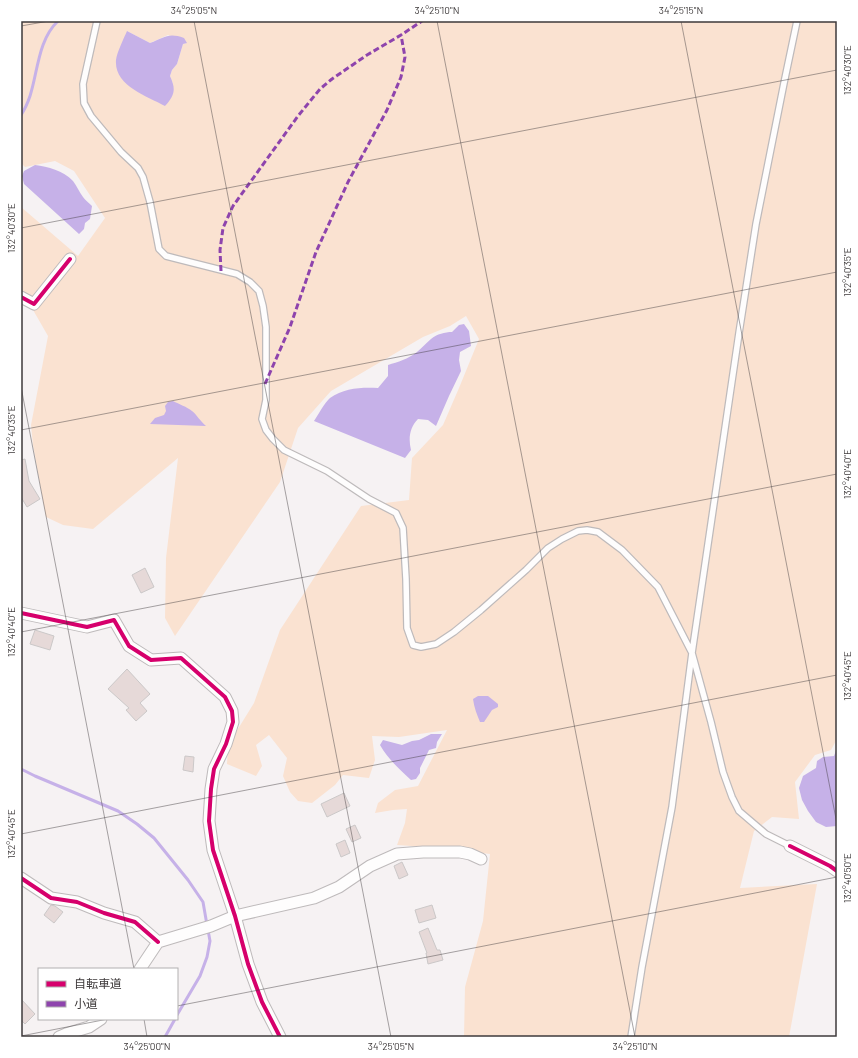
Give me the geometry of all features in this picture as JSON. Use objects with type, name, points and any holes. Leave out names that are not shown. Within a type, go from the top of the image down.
[{"type":"street","points":[[21,297],[34,304],[70,259]]},
{"type":"street","points":[[21,613],[87,627],[114,620],[129,646],[151,660],[182,658],[225,697],[232,711],[232,722],[226,744],[214,769],[208,821],[213,850],[235,916],[248,964],[262,1002],[280,1037]]},
{"type":"street","points":[[790,846],[837,871]]},
{"type":"street","points":[[141,968],[158,942],[211,926],[235,916],[314,898],[339,887],[370,866],[397,854],[460,852],[470,854],[481,859]]},
{"type":"street","points":[[21,878],[51,898],[77,902],[104,913],[135,922],[158,942]]},
{"type":"street","points":[[59,1037],[89,1027],[100,1020]]},
{"type":"lane","points":[[97,21],[83,84],[84,103],[91,116],[138,168],[150,202],[159,249],[166,256],[237,274],[250,282],[259,292],[266,327],[266,400],[262,419],[266,430],[284,450],[327,471],[369,500],[396,513],[403,528],[406,579],[406,628],[413,645],[421,647],[436,644],[454,632],[487,605],[548,548],[578,531],[587,530],[598,532],[622,550],[658,586],[692,653],[723,772],[739,811],[766,834],[790,846]]},
{"type":"lane","points":[[631,1037],[642,967],[672,807],[692,653],[755,232],[782,90],[797,21]]},
{"type":"shaded area","points":[[21,21],[837,21],[837,739],[831,750],[815,755],[795,782],[799,819],[772,817],[754,831],[740,888],[817,884],[789,1037],[464,1037],[465,987],[483,921],[490,854],[441,848],[397,845],[405,823],[407,809],[375,813],[378,803],[395,790],[418,786],[447,730],[399,737],[372,736],[375,760],[369,778],[343,775],[335,785],[312,803],[298,801],[290,792],[283,776],[287,758],[269,735],[256,745],[262,766],[256,776],[227,764],[228,745],[254,703],[280,630],[361,506],[409,500],[412,458],[443,425],[479,339],[466,316],[450,326],[423,337],[331,391],[298,428],[280,482],[175,636],[165,618],[166,558],[178,458],[93,529],[63,525],[46,517],[33,445],[31,425],[48,336],[21,289],[21,207],[78,256],[105,218],[74,171],[55,161],[25,167],[21,163]],"holes":[[[127,31],[150,43],[168,35],[186,43],[183,44],[177,64],[172,70],[170,76],[173,84]]]},
{"type":"shaded area","points":[[127,31],[150,43],[166,36],[179,36],[184,38],[187,43],[183,44],[177,64],[172,70],[170,76],[174,92],[165,106],[133,89],[120,77],[116,60]]},
{"type":"shaded area","points":[[35,165],[65,174],[92,206],[90,219],[85,223],[84,229],[79,234],[24,184],[22,176],[24,171]]},
{"type":"shaded area","points":[[464,324],[469,331],[471,346],[460,352],[459,360],[461,371],[436,426],[428,420],[418,419],[415,422],[410,433],[411,450],[405,458],[314,421],[330,398],[347,390],[378,388],[388,376],[388,365],[410,357],[433,337],[447,332],[452,332],[459,325]]},
{"type":"shaded area","points":[[173,401],[192,411],[206,426],[150,424],[155,418],[164,415],[166,411],[165,406],[168,402]]},
{"type":"shaded area","points":[[478,696],[488,696],[498,704],[498,707],[492,710],[484,722],[480,722],[474,705],[473,699]]},
{"type":"shaded area","points":[[431,734],[442,734],[437,742],[436,748],[429,750],[416,779],[411,780],[402,772],[380,745],[383,740],[402,745],[419,740]]},
{"type":"shaded area","points":[[837,748],[837,826],[826,827],[816,822],[808,811],[802,800],[799,788],[803,776],[816,768],[817,761],[823,757],[834,756]]},
{"type":"building","points":[[25,459],[29,481],[40,499],[27,507],[21,497],[21,460]]},
{"type":"building","points":[[145,568],[154,587],[141,593],[132,575]]},
{"type":"building","points":[[35,630],[54,636],[50,650],[30,644]]},
{"type":"building","points":[[127,669],[150,694],[140,703],[147,711],[136,721],[126,710],[129,708],[108,689]]},
{"type":"building","points":[[185,756],[194,757],[193,772],[183,770]]},
{"type":"building","points":[[344,793],[350,806],[327,817],[321,804]]},
{"type":"building","points":[[355,825],[361,838],[352,842],[346,829]]},
{"type":"building","points":[[345,840],[350,853],[341,857],[336,844]]},
{"type":"building","points":[[402,862],[408,875],[399,879],[394,866]]},
{"type":"building","points":[[51,905],[63,912],[54,923],[44,915]]},
{"type":"building","points":[[432,905],[436,918],[419,923],[415,910]]},
{"type":"building","points":[[428,928],[437,950],[440,950],[443,960],[428,964],[427,953],[419,932]]},
{"type":"building","points":[[21,999],[35,1014],[25,1024],[21,1020]]},
{"type":"waterway","points":[[21,115],[30,96],[42,46],[51,29],[58,21]]},
{"type":"waterway","points":[[21,769],[118,811],[154,838],[188,880],[203,902],[207,925]]},
{"type":"waterway","points":[[178,1013],[200,976],[207,957],[210,941],[208,930]]},
{"type":"waterway","points":[[165,1037],[174,1020]]},
{"type":"marked path","points":[[221,271],[220,250],[223,228],[233,206],[298,116],[320,89],[332,79],[367,55],[422,21]]},
{"type":"marked path","points":[[265,384],[290,327],[316,252],[348,182],[387,110],[401,77],[405,57],[401,35]]},
{"type":"cycle path","points":[[21,297],[34,304],[70,259]]},
{"type":"cycle path","points":[[21,613],[87,627],[114,620],[129,646],[151,660],[181,658],[225,697],[232,711],[233,722],[226,744],[214,769],[209,821],[213,850],[235,916],[248,964],[262,1002],[280,1037]]},
{"type":"cycle path","points":[[790,846],[837,871]]},
{"type":"cycle path","points":[[21,878],[51,898],[77,902],[104,913],[135,922],[158,942]]}]
